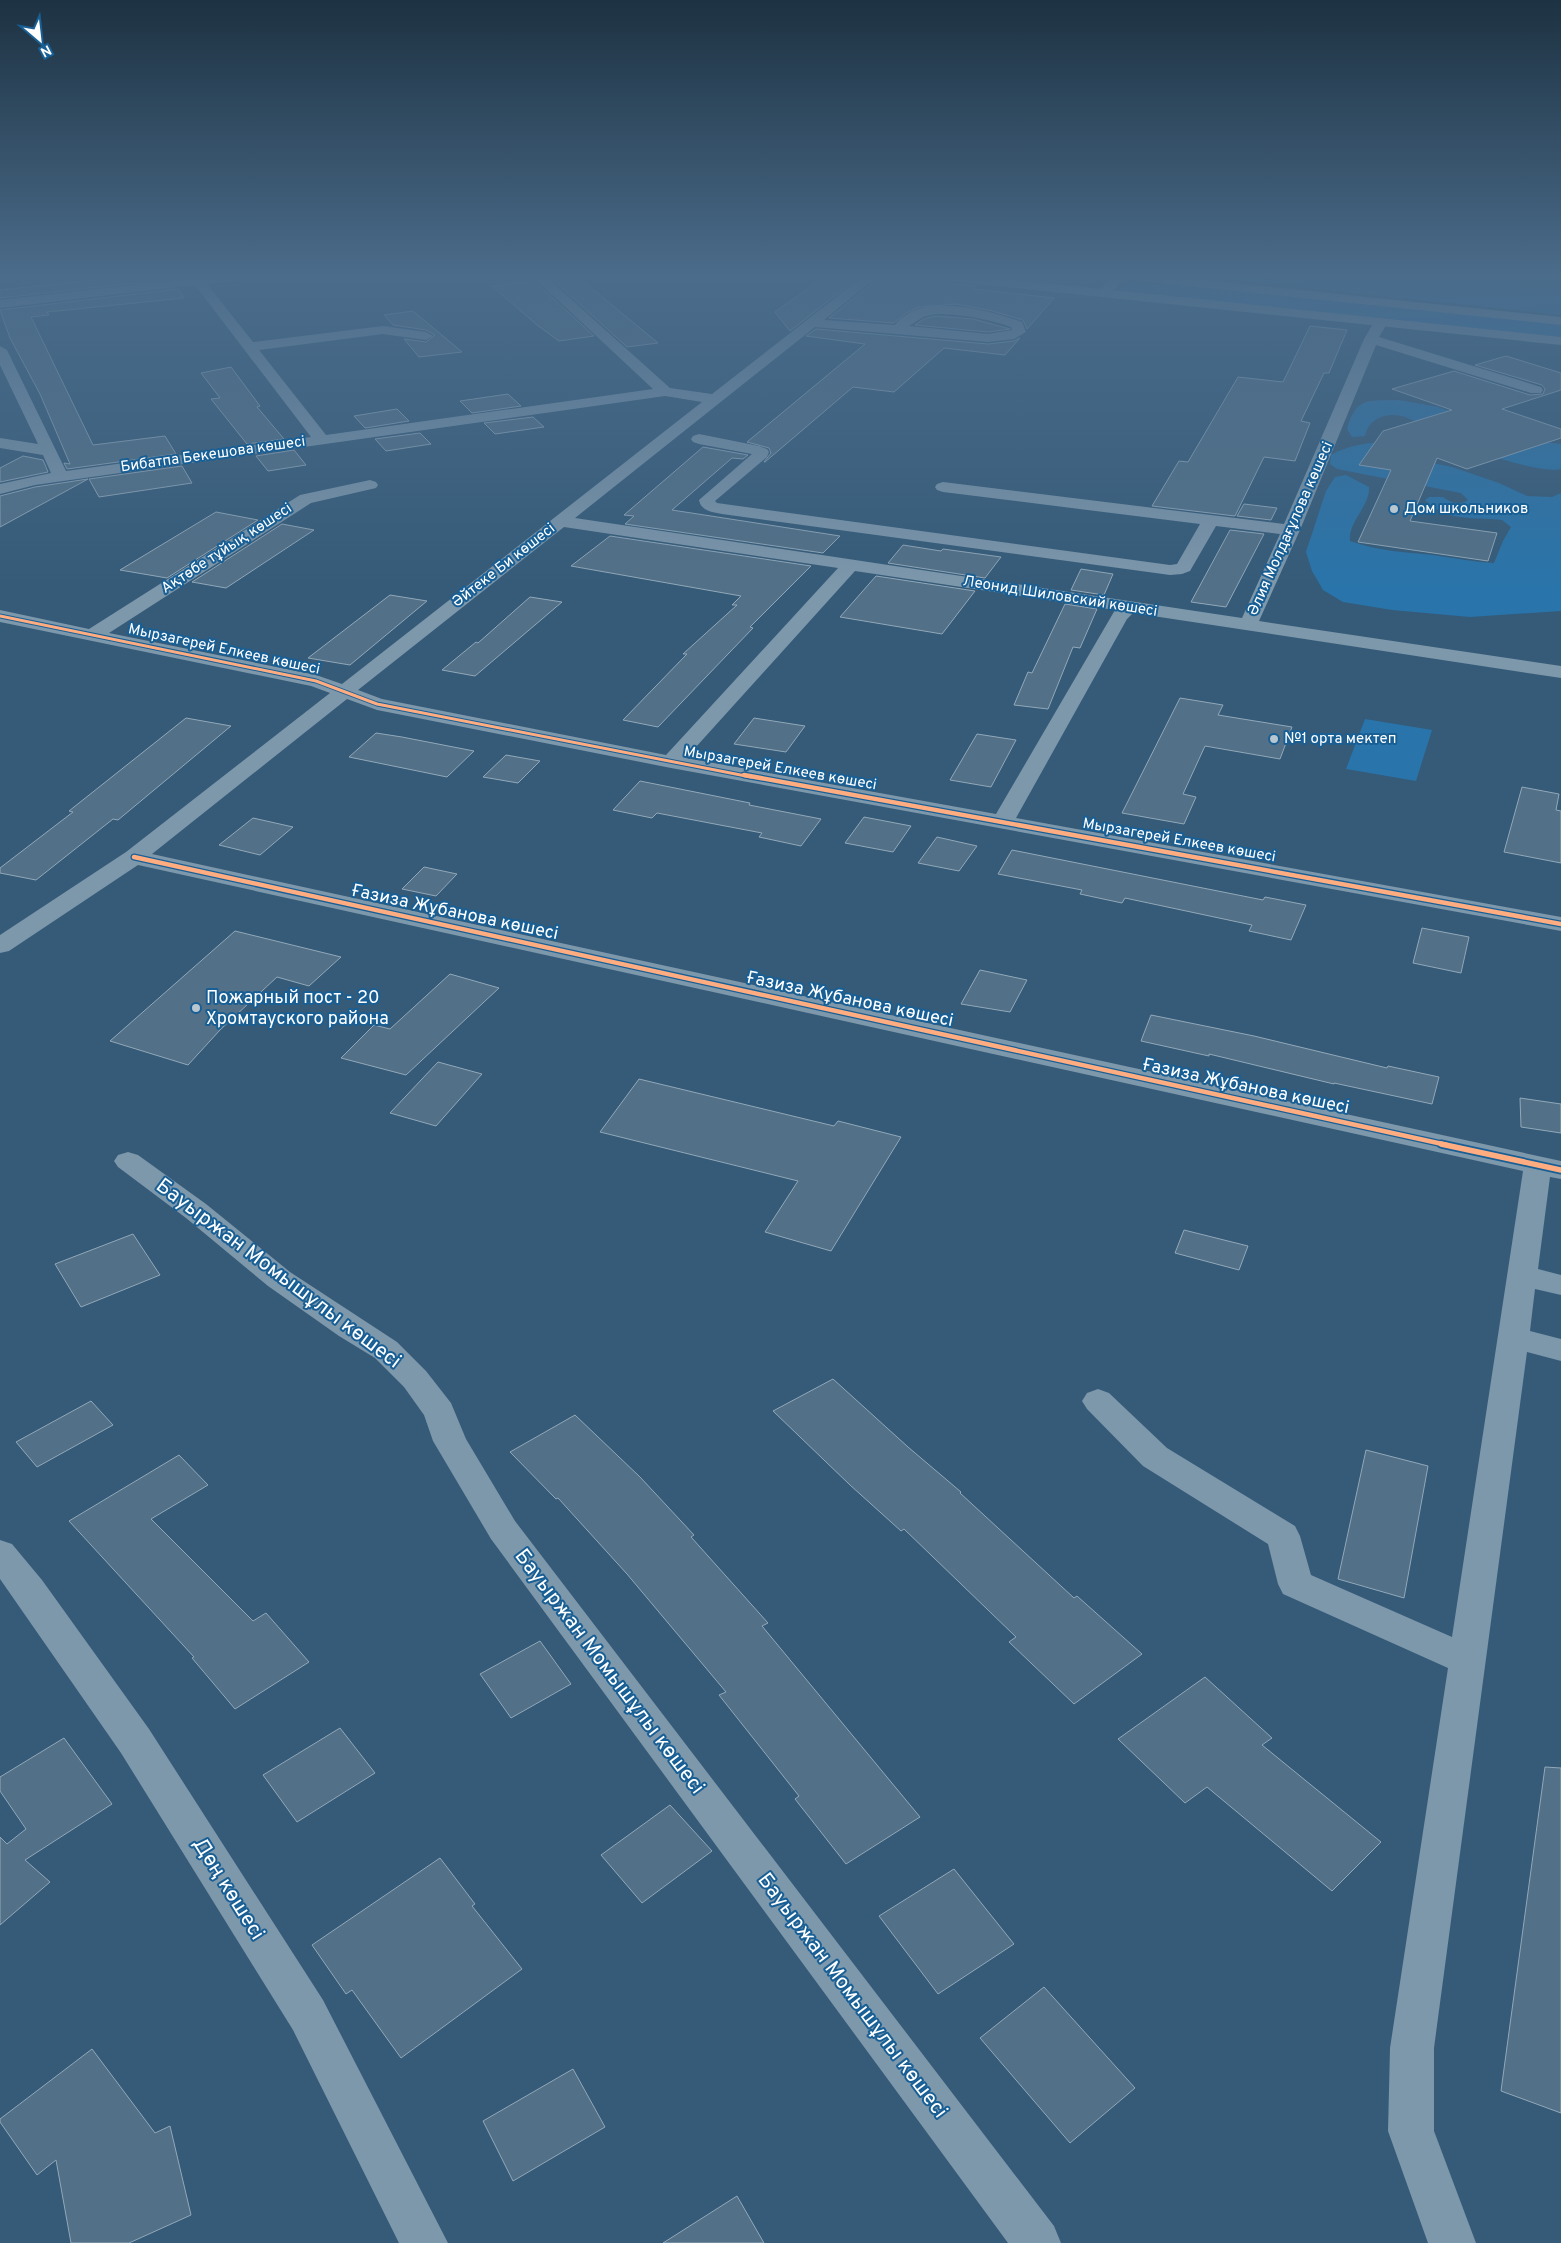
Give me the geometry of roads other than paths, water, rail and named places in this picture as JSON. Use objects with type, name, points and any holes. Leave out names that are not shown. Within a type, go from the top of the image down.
[{"type":"street","points":[[14,379],[61,476]]},
{"type":"street","points":[[274,379],[322,440]]},
{"type":"street","points":[[650,379],[665,392]]},
{"type":"street","name":"Әйтеке Би көшесі","points":[[0,946],[134,857],[740,379]]},
{"type":"street","name":"Әлия Молдағұлова көшесі","points":[[1248,625],[1291,530],[1354,379]]},
{"type":"street","points":[[1499,379],[1536,390]]},
{"type":"street","name":"Бибатпа Бекешова көшесі","points":[[0,490],[15,484],[61,476],[665,392],[714,399]]},
{"type":"street","points":[[699,440],[761,452],[706,503],[722,510],[1170,570],[1182,569],[1184,567],[1208,523],[1215,521]]},
{"type":"street","points":[[0,443],[49,451]]},
{"type":"street","name":"Ақтөбе тұйық көшесі","points":[[92,635],[306,499],[370,485]]},
{"type":"street","points":[[943,487],[1291,530]]},
{"type":"street","name":"Леонид Шиловский көшесі","points":[[560,521],[1561,672]]},
{"type":"street","points":[[671,762],[851,565]]},
{"type":"street","points":[[1003,822],[1119,617],[1128,607]]},
{"type":"street","name":"Мырзагерей Елкеев көшесі","points":[[0,616],[316,680],[376,704],[671,762],[1561,924]]},
{"type":"street","name":"Ғазиза Жұбанова көшесі","points":[[134,857],[1549,1167]]},
{"type":"street","name":"Бауыржан Момышұлы көшесі","points":[[128,1161],[196,1211],[279,1279],[350,1328],[386,1350],[415,1379],[439,1411],[450,1440],[503,1530],[1037,2243]]},
{"type":"street","points":[[1452,2243],[1411,2131],[1412,2057],[1522,1276],[1549,1167]]},
{"type":"street","points":[[1522,1276],[1561,1285]]},
{"type":"street","points":[[1513,1338],[1561,1350]]},
{"type":"street","points":[[1098,1401],[1155,1458],[1283,1536],[1296,1584],[1467,1660]]},
{"type":"street","name":"Дөң көшесі","points":[[0,1554],[29,1590],[135,1741],[308,2015],[424,2243]]},
{"type":"place","name":"Дом школьников","points":[[1394,509]]},
{"type":"place","name":"№1 орта мектеп","points":[[1274,739]]},
{"type":"place","name":"Пожарный пост - 20 Хромтауского района","points":[[196,1008]]}]
